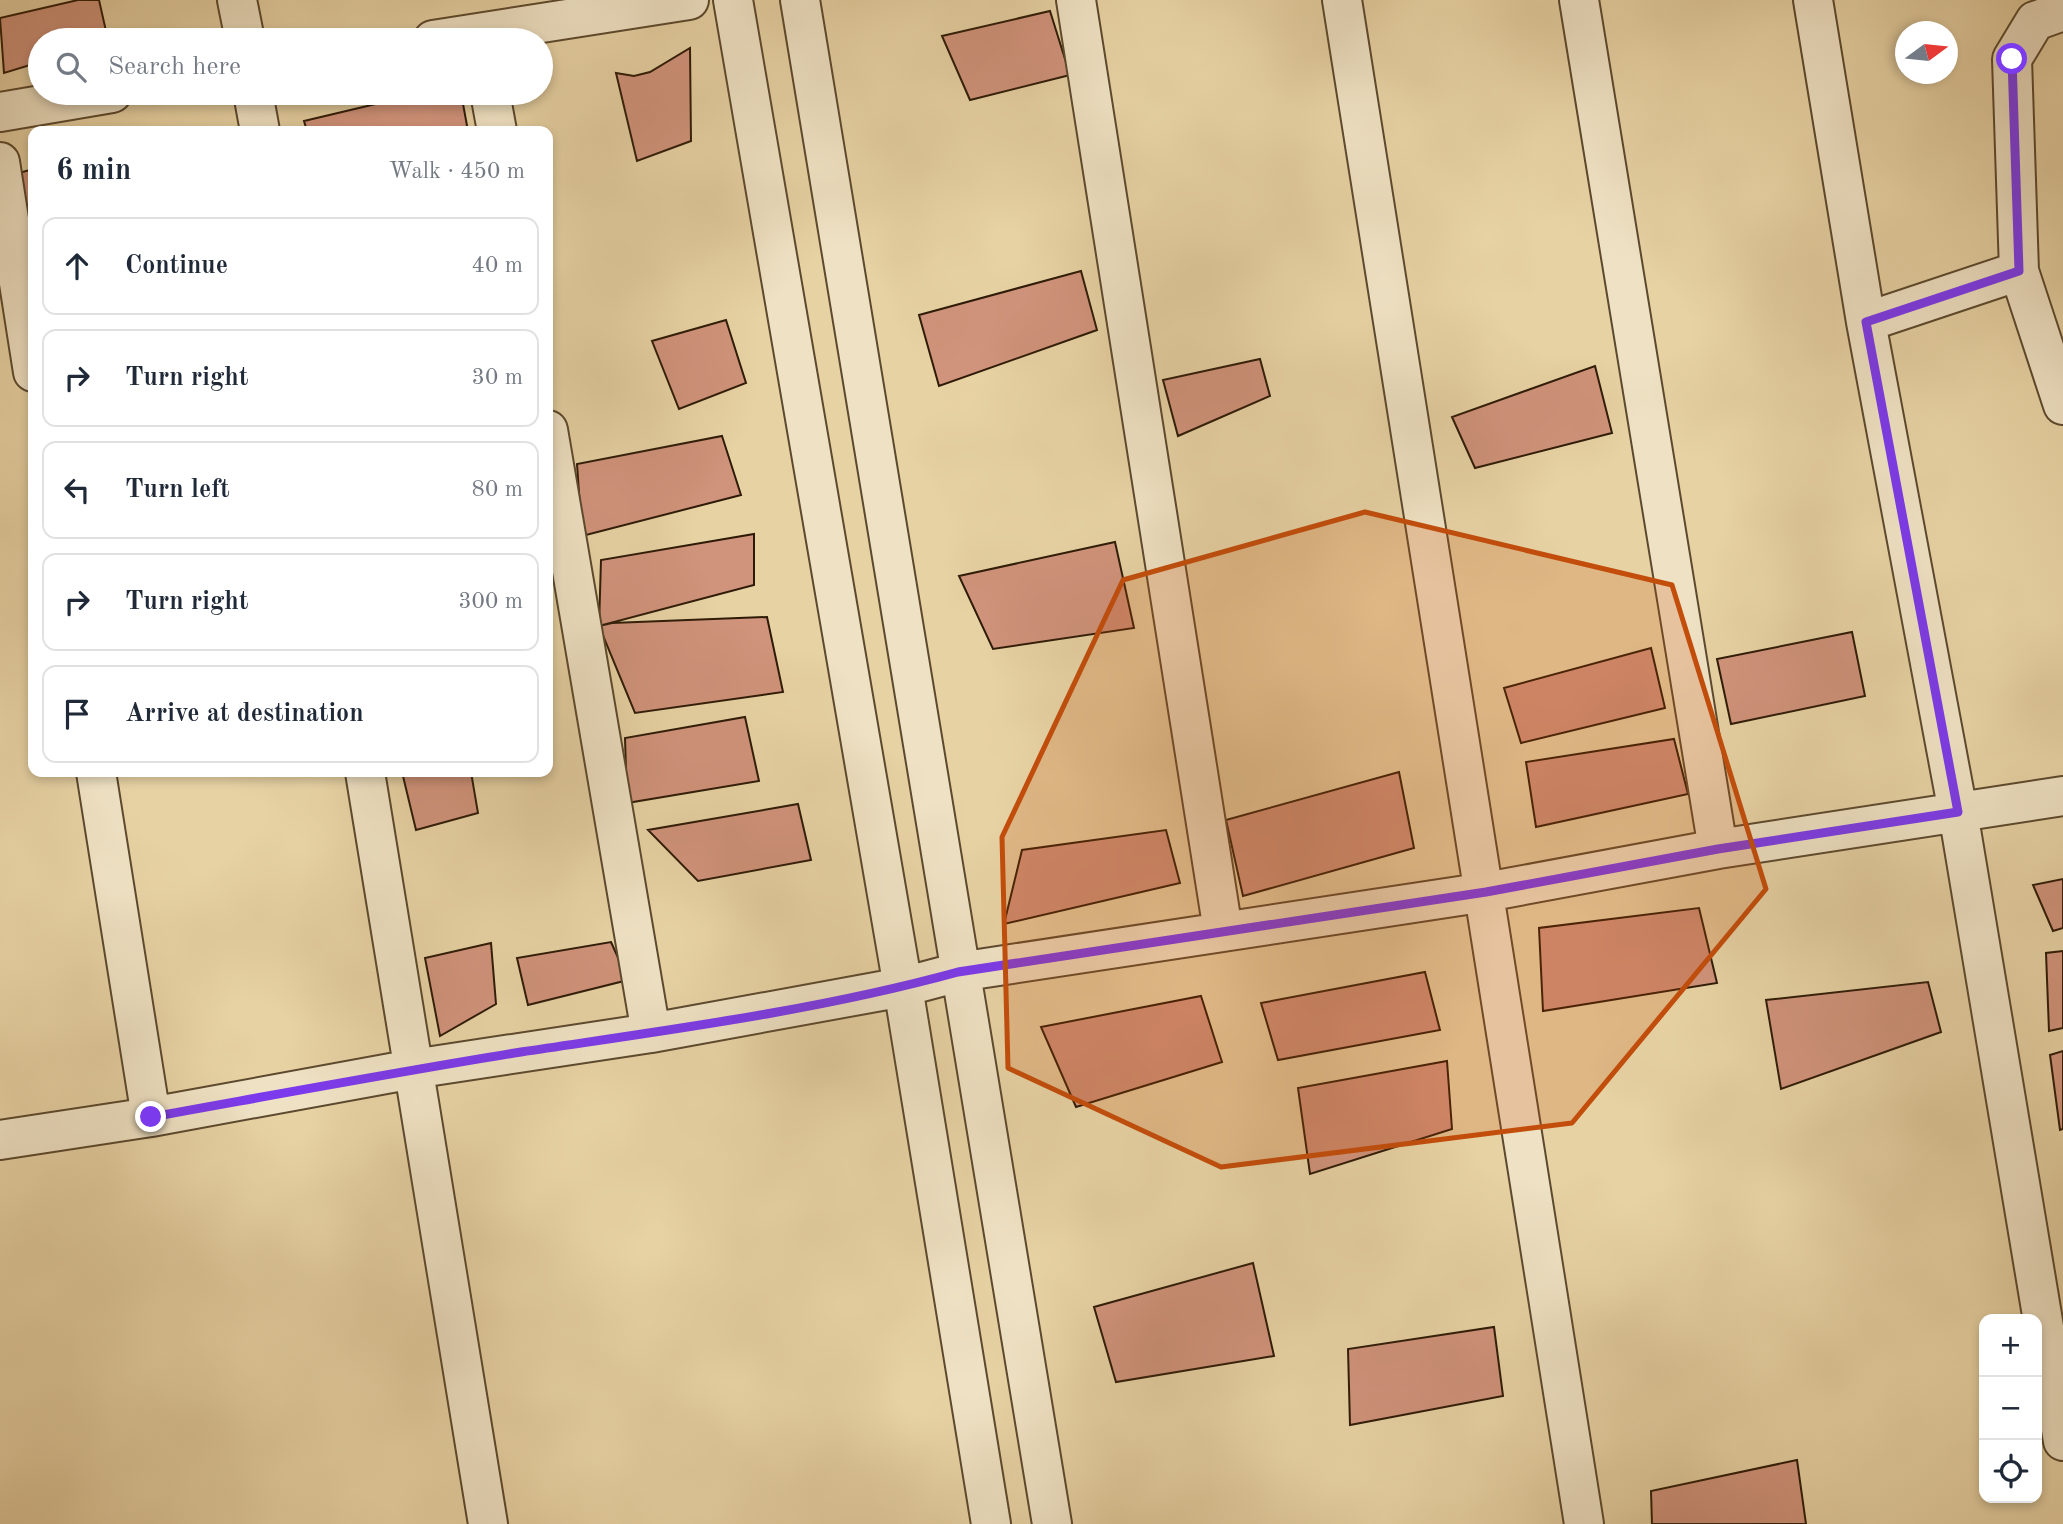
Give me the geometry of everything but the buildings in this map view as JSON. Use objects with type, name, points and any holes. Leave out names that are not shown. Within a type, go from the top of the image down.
[{"type":"street","points":[[237,0],[242,28]]},
{"type":"street","points":[[532,28],[689,0]]},
{"type":"street","points":[[733,0],[903,987],[991,1524]]},
{"type":"street","points":[[800,0],[958,972],[1052,1524]]},
{"type":"street","points":[[1076,0],[1223,931]]},
{"type":"street","points":[[1342,0],[1486,892],[1584,1524]]},
{"type":"street","points":[[1579,0],[1718,849]]},
{"type":"street","points":[[1813,0],[1866,322],[1958,812],[2063,1441]]},
{"type":"street","points":[[2063,11],[2035,21],[2012,59],[2019,271],[2050,325],[2063,405]]},
{"type":"street","points":[[0,112],[41,105]]},
{"type":"street","points":[[255,105],[259,126]]},
{"type":"street","points":[[492,105],[496,126]]},
{"type":"street","points":[[0,162],[28,340]]},
{"type":"street","points":[[1866,322],[2019,271]]},
{"type":"street","points":[[553,459],[651,1032]]},
{"type":"street","points":[[97,777],[151,1117]]},
{"type":"street","points":[[366,777],[488,1524]]},
{"type":"street","points":[[0,1140],[151,1117],[414,1069],[651,1032],[903,987],[958,972],[1486,892],[1718,849],[2063,796]]},
{"type":"highlighted area","points":[[1365,512],[1672,585],[1766,889],[1572,1123],[1221,1167],[1008,1068],[1002,837],[1123,580]]},
{"type":"route","points":[[151,1117],[414,1069],[651,1032],[903,987],[958,972],[1486,892],[1718,849],[1958,812],[1866,322],[2019,271],[2012,59]]}]
